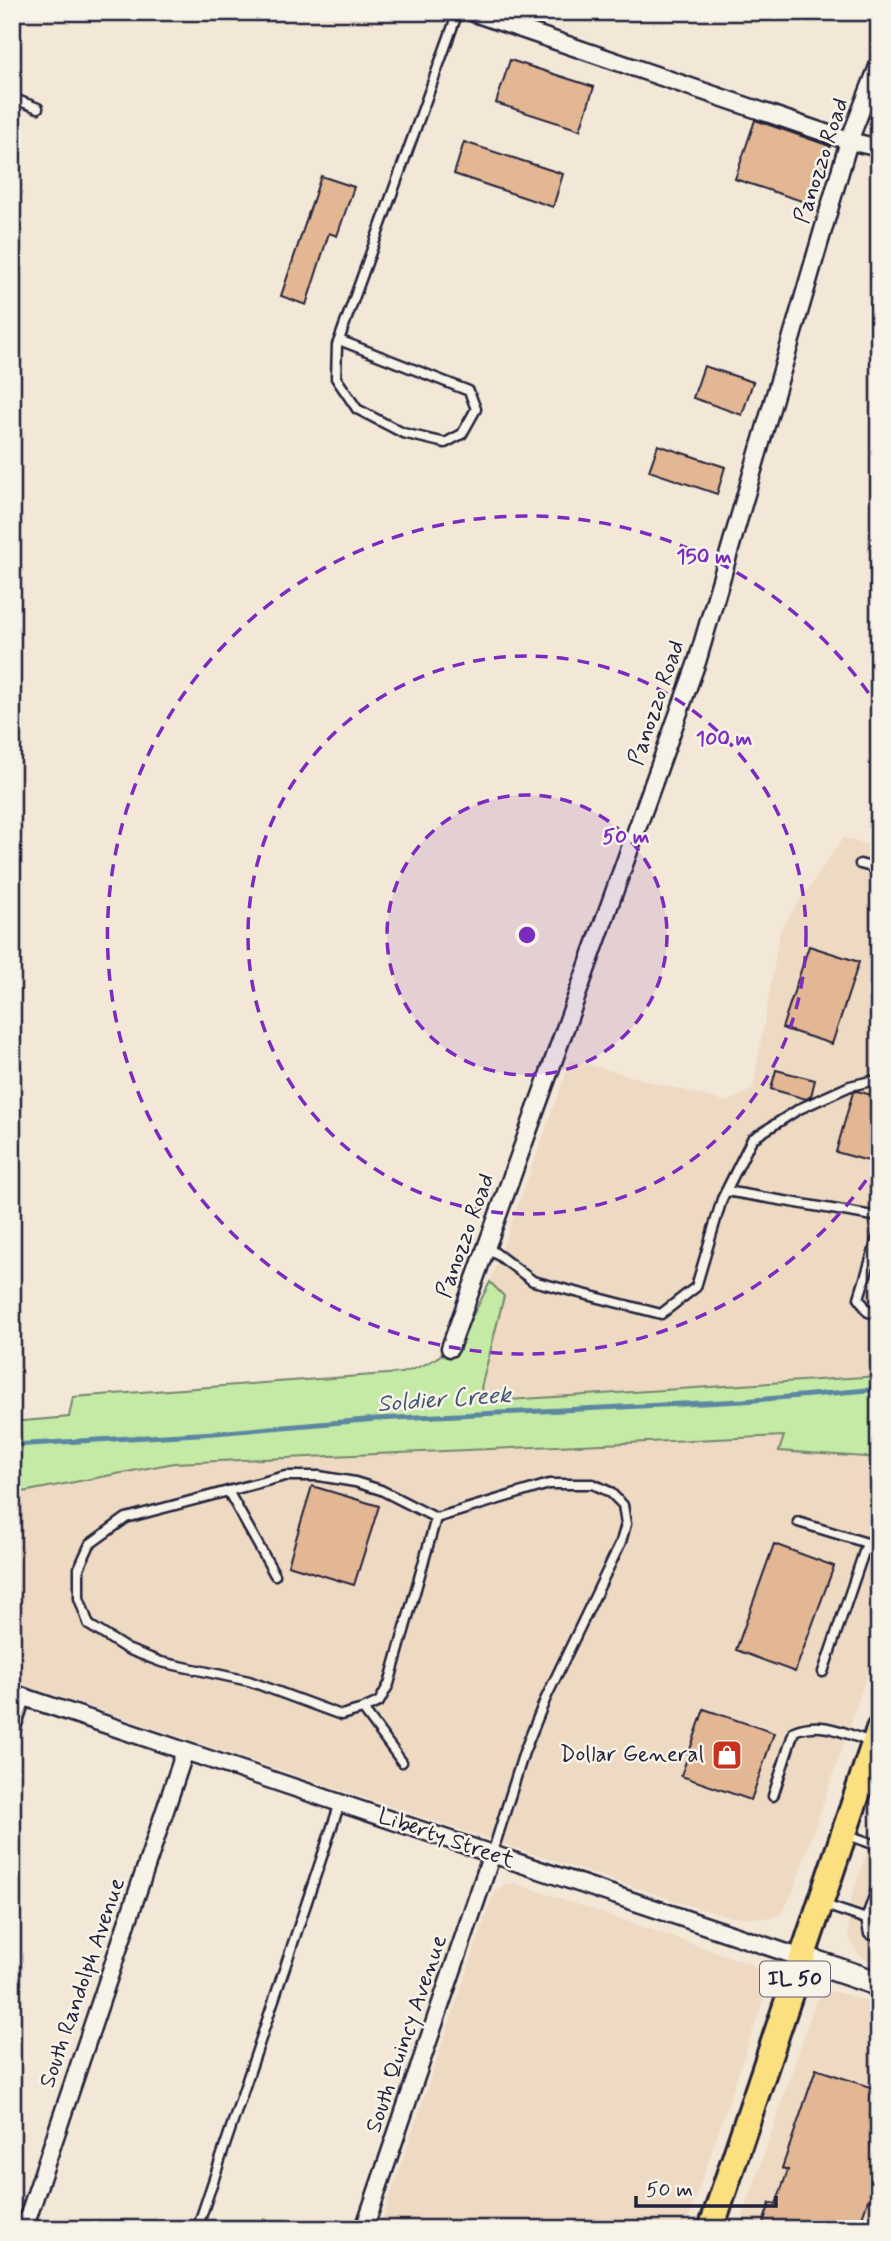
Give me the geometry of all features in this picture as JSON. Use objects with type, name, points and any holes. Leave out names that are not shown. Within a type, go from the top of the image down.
[{"type":"main road","name":"IL 50","points":[[711,2229],[844,1834],[869,1789],[876,1736]]},
{"type":"street","points":[[471,12],[849,141],[879,148]]},
{"type":"street","name":"Panozzo Road","points":[[450,1348],[697,662],[849,141],[879,64]]},
{"type":"street","name":"Liberty Street","points":[[19,1695],[879,1984]]},
{"type":"street","name":"South Randolph Avenue","points":[[24,2229],[185,1751]]},
{"type":"street","name":"South Quincy Avenue","points":[[364,2229],[492,1854]]},
{"type":"lane","points":[[339,340],[469,391],[476,409],[463,433],[445,443],[403,433],[357,409],[336,378],[339,340],[457,12]]},
{"type":"lane","points":[[12,98],[38,108]]},
{"type":"lane","points":[[860,864],[879,869]]},
{"type":"lane","points":[[486,1246],[533,1281],[662,1314],[696,1287],[726,1191],[752,1139],[799,1109],[837,1092],[871,1082],[879,1084]]},
{"type":"lane","points":[[726,1191],[879,1217]]},
{"type":"lane","points":[[879,1233],[859,1298],[868,1312],[879,1315]]},
{"type":"lane","points":[[436,1518],[389,1684],[379,1702],[341,1715],[249,1681],[161,1662],[127,1649],[89,1625],[79,1598],[79,1568],[90,1544],[126,1518],[285,1476],[319,1476],[381,1490],[436,1518],[549,1484],[593,1484],[610,1492],[623,1505],[625,1514],[626,1524],[621,1542],[545,1700],[524,1752],[492,1854]]},
{"type":"lane","points":[[228,1491],[275,1575]]},
{"type":"lane","points":[[799,1522],[879,1547]]},
{"type":"lane","points":[[823,1672],[867,1544]]},
{"type":"lane","points":[[12,1740],[19,1695]]},
{"type":"lane","points":[[363,1709],[402,1762]]},
{"type":"lane","points":[[772,1796],[794,1731],[809,1725],[876,1736]]},
{"type":"lane","points":[[197,2229],[340,1803]]},
{"type":"lane","points":[[844,1834],[879,1846]]},
{"type":"lane","points":[[879,1882],[875,1903],[866,1919],[869,1934],[879,1937]]},
{"type":"lane","points":[[820,1904],[866,1919]]},
{"type":"lane","points":[[875,2229],[879,2218]]},
{"type":"shaded area","points":[[843,838],[879,848],[879,1376],[493,1401],[481,1389],[504,1296],[490,1282],[571,1060],[726,1102],[753,1089],[780,930]]},
{"type":"shaded area","points":[[784,1436],[780,1451],[879,1458],[879,1640],[792,1894],[781,1914],[772,1918],[733,1917],[697,1908],[12,1681],[12,1495],[174,1463]]},
{"type":"shaded area","points":[[879,1817],[879,1970],[858,1953],[850,1940],[848,1910]]},
{"type":"shaded area","points":[[515,1883],[751,1964],[765,1974],[769,1983],[685,2229],[379,2229],[491,1901],[504,1884]]},
{"type":"shaded area","points":[[833,1991],[879,2005],[879,2229],[739,2229],[815,2003],[822,1994]]},
{"type":"green space","points":[[490,1282],[504,1296],[481,1388],[493,1401],[879,1376],[879,1458],[779,1451],[784,1436],[174,1463],[12,1494],[12,1422],[69,1417],[73,1397],[401,1373],[435,1359],[457,1340]]},
{"type":"building","points":[[510,60],[594,87],[580,130],[496,103]]},
{"type":"building","points":[[755,120],[830,146],[811,204],[735,179]]},
{"type":"building","points":[[464,142],[563,174],[553,207],[454,174]]},
{"type":"building","points":[[321,176],[354,187],[337,236],[329,233],[306,305],[281,296]]},
{"type":"building","points":[[704,366],[753,382],[742,415],[693,398]]},
{"type":"building","points":[[658,445],[725,467],[717,494],[649,471]]},
{"type":"building","points":[[809,946],[859,962],[832,1044],[782,1028]]},
{"type":"building","points":[[776,1070],[815,1080],[811,1096],[806,1099],[771,1089]]},
{"type":"building","points":[[853,1092],[879,1097],[879,1164],[836,1152]]},
{"type":"building","points":[[312,1486],[379,1506],[354,1585],[288,1565]]},
{"type":"building","points":[[774,1544],[834,1566],[795,1672],[736,1650]]},
{"type":"building","name":"Dollar General","points":[[704,1709],[774,1733],[751,1800],[681,1776]]},
{"type":"building","points":[[816,2069],[879,2090],[879,2189],[874,2202],[868,2200],[858,2229],[761,2229],[770,2203],[776,2204],[788,2170],[782,2168]]},
{"type":"waterway","name":"Soldier Creek","points":[[12,1445],[215,1433],[377,1419],[743,1401],[879,1389]]},
{"type":"place","name":"Dollar General","points":[[727,1755]]}]
